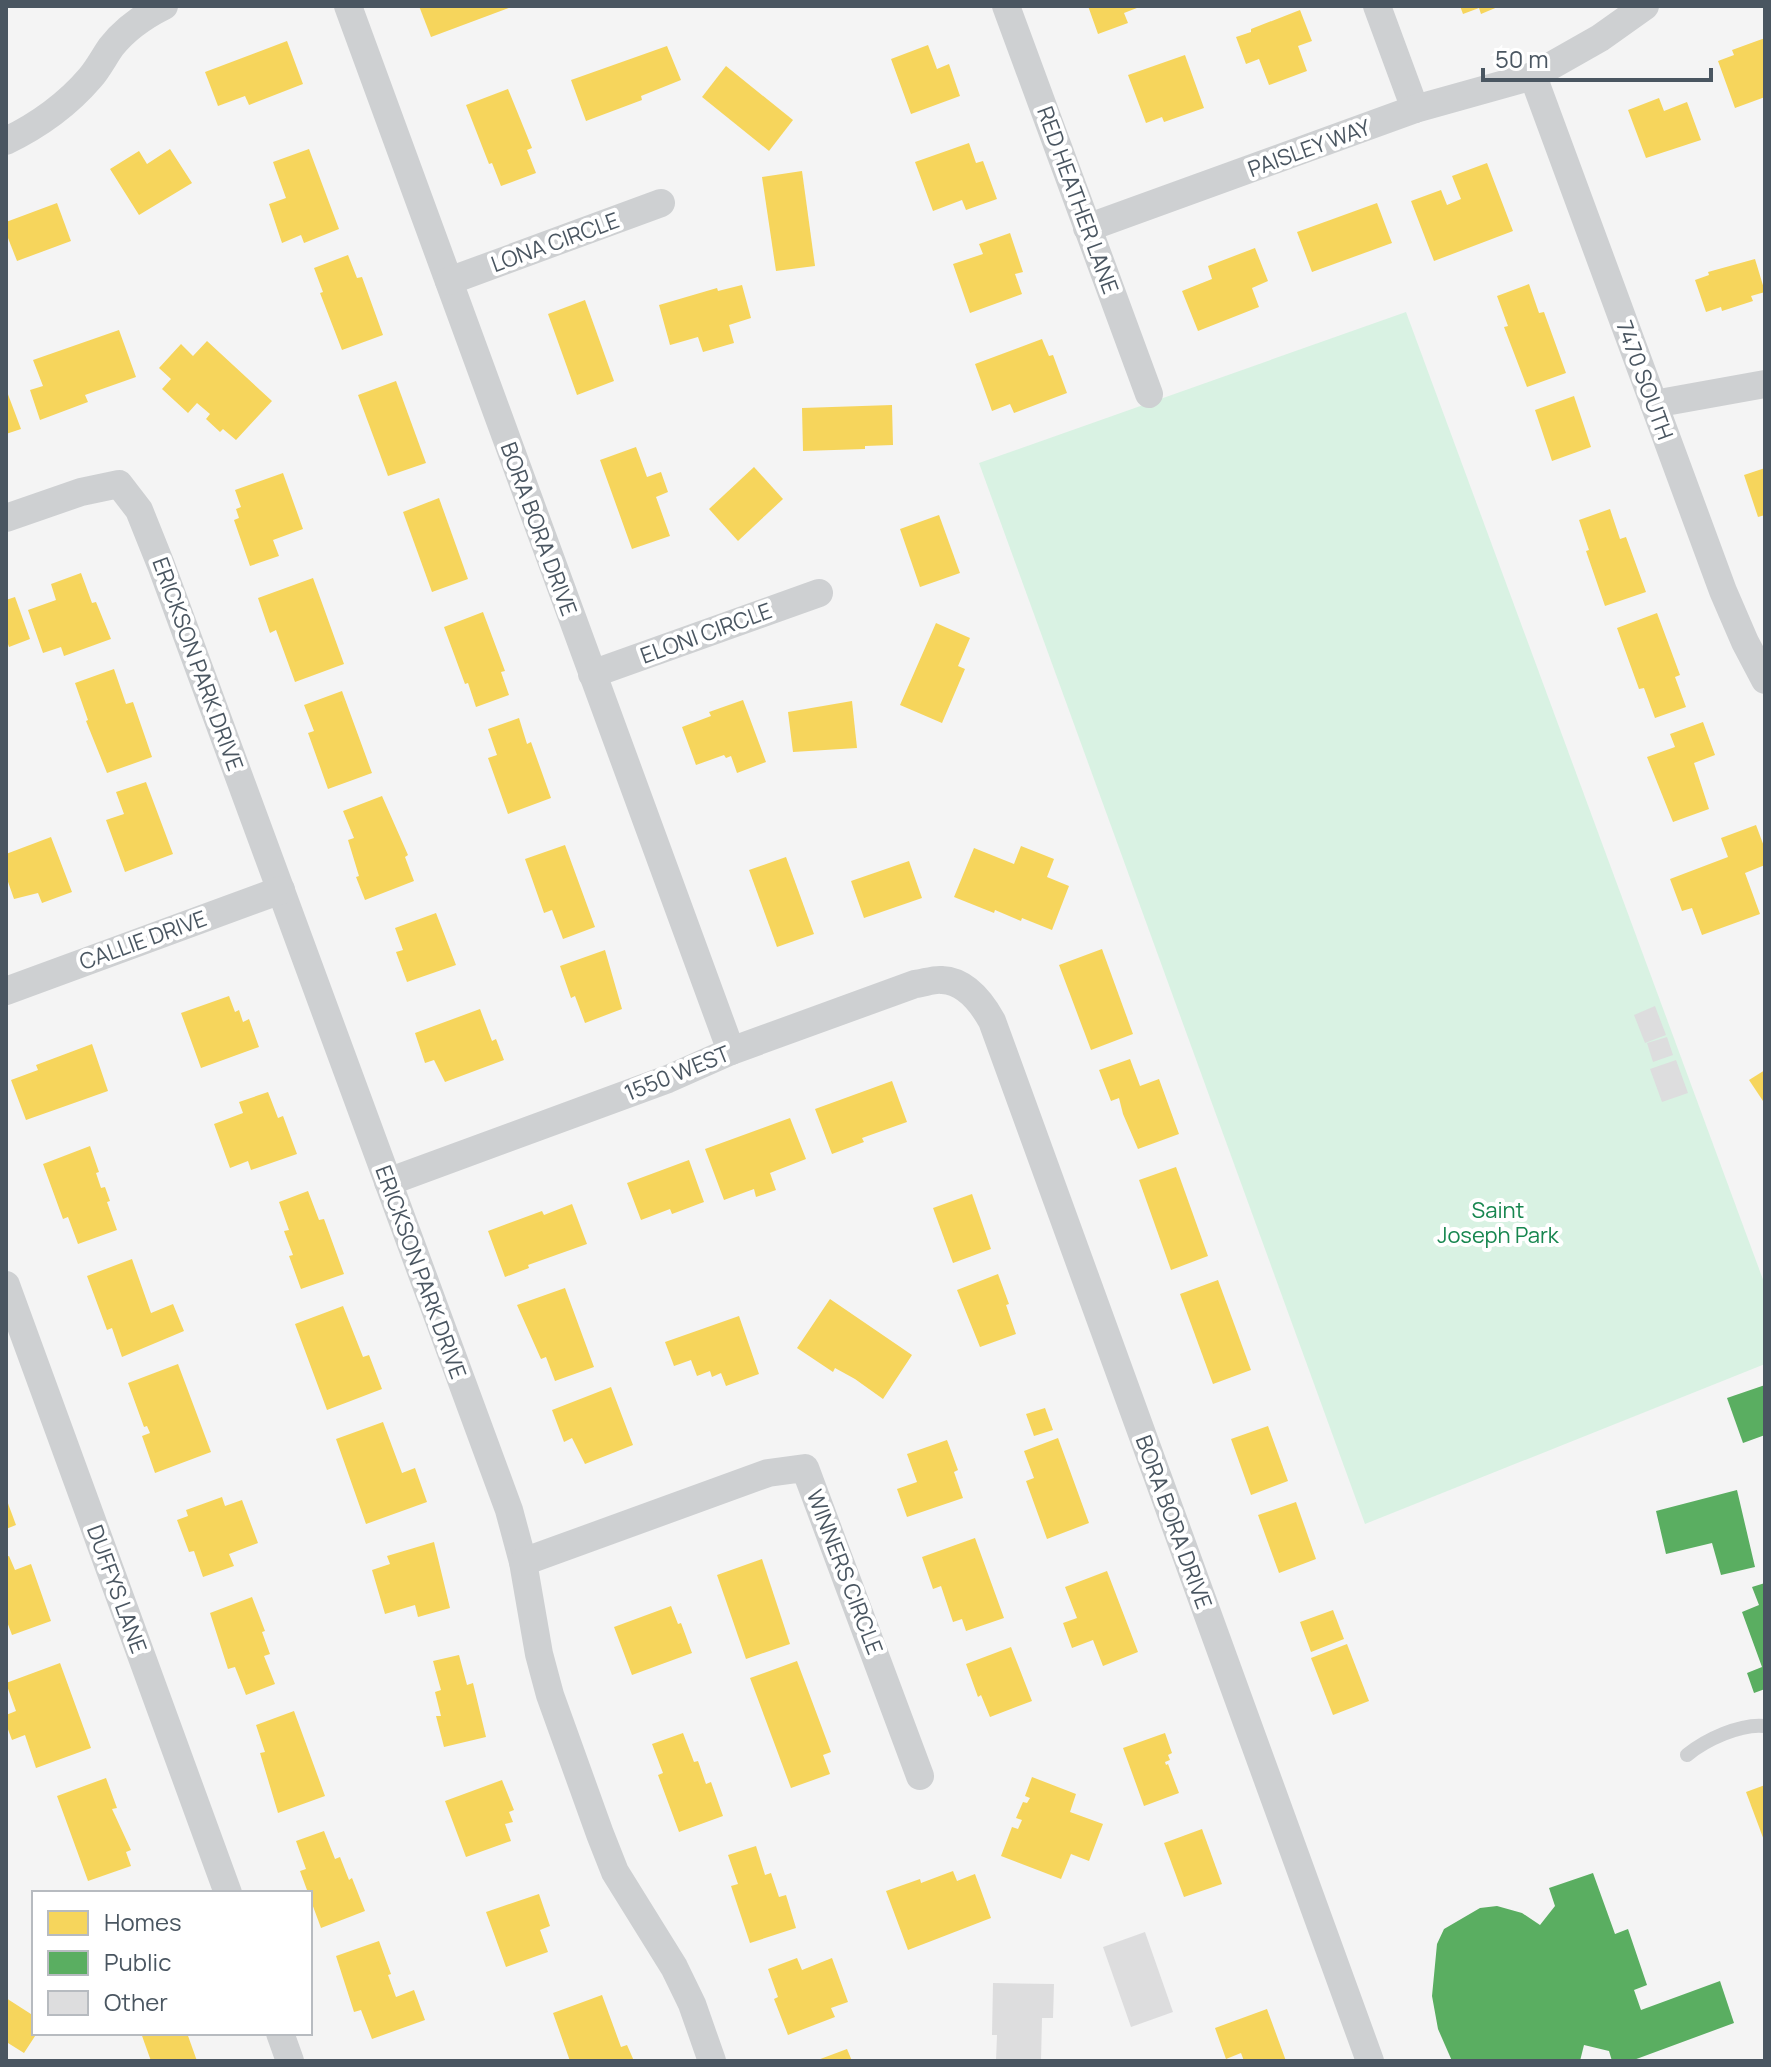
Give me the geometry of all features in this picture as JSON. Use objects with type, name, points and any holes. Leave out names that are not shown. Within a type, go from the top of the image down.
[{"type":"street","points":[[6,141],[35,127],[66,103],[133,23],[164,6]]},
{"type":"street","name":"BORA BORA DRIVE","points":[[348,6],[731,1051]]},
{"type":"street","name":"RED HEATHER LANE","points":[[1006,6],[1149,394]]},
{"type":"street","points":[[1377,6],[1415,109]]},
{"type":"street","name":"PAISLEY WAY","points":[[1087,228],[1415,109],[1533,76],[1600,38],[1645,6]]},
{"type":"street","name":"7470 SOUTH","points":[[1533,76],[1723,591],[1765,680]]},
{"type":"street","name":"LONA CIRCLE","points":[[449,281],[661,203]]},
{"type":"street","points":[[1654,404],[1765,384]]},
{"type":"street","name":"ERICKSON PARK DRIVE","points":[[6,518],[81,492],[119,484],[139,510],[509,1510],[523,1562],[539,1654],[550,1695],[600,1834],[615,1872],[692,2004],[712,2061]]},
{"type":"street","name":"ELONI CIRCLE","points":[[592,674],[819,593]]},
{"type":"street","name":"CALLIE DRIVE","points":[[6,991],[281,890]]},
{"type":"street","name":"1550 WEST","points":[[388,1182],[915,984],[944,979],[967,990]]},
{"type":"street","name":"BORA BORA DRIVE","points":[[967,990],[982,1003],[992,1021],[1370,2061]]},
{"type":"street","name":"DUFFYS LANE","points":[[6,1285],[227,1891]]},
{"type":"street","name":"WINNERS CIRCLE","points":[[523,1562],[768,1473],[805,1468],[920,1776]]},
{"type":"street","points":[[281,2035],[290,2061]]},
{"type":"lane","points":[[1687,1755],[1699,1745],[1739,1730],[1753,1725],[1765,1726]]},
{"type":"green space","name":"Saint Joseph Park","points":[[1406,312],[1765,1285],[1765,1364],[1365,1524],[979,463]]},
{"type":"building: Homes","points":[[419,6],[514,6],[431,37]]},
{"type":"building: Homes","points":[[1088,6],[1142,6],[1124,13],[1128,23],[1098,34]]},
{"type":"building: Homes","points":[[1460,6],[1500,6],[1481,14],[1479,8],[1463,14]]},
{"type":"building: Homes","points":[[1300,10],[1312,41],[1298,46],[1307,71],[1269,85],[1259,59],[1246,64],[1236,37]]},
{"type":"building: Homes","points":[[1765,38],[1765,97],[1735,108],[1718,61],[1734,55],[1732,50]]},
{"type":"building: Homes","points":[[287,41],[303,84],[249,105],[245,96],[218,106],[205,72]]},
{"type":"building: Homes","points":[[928,45],[937,69],[949,64],[960,96],[911,114],[891,59]]},
{"type":"building: Homes","points":[[667,46],[681,80],[641,96],[642,100],[586,121],[571,80]]},
{"type":"building: Homes","points":[[1185,55],[1204,108],[1164,122],[1162,117],[1146,123],[1128,75]]},
{"type":"building: Homes","points":[[726,66],[793,120],[769,151],[702,97]]},
{"type":"building: Homes","points":[[508,89],[532,148],[527,150],[536,173],[501,186],[466,105]]},
{"type":"building: Homes","points":[[1659,98],[1664,111],[1687,102],[1701,140],[1646,158],[1628,110]]},
{"type":"building: Homes","points":[[969,143],[976,163],[983,161],[997,199],[966,210],[962,200],[933,211],[915,162]]},
{"type":"building: Homes","points":[[170,149],[192,183],[139,215],[110,169],[139,151],[147,164]]},
{"type":"building: Homes","points":[[309,149],[339,229],[304,243],[301,235],[282,243],[269,204],[286,198],[273,162]]},
{"type":"building: Homes","points":[[1487,163],[1513,231],[1434,261],[1411,201],[1441,190],[1447,205],[1461,199],[1452,176]]},
{"type":"building: Homes","points":[[802,171],[815,266],[776,271],[762,177]]},
{"type":"building: Homes","points":[[57,203],[71,241],[17,261],[6,233],[6,222]]},
{"type":"building: Homes","points":[[1377,203],[1392,243],[1312,272],[1297,232]]},
{"type":"building: Homes","points":[[1010,233],[1023,272],[1015,274],[1022,294],[970,313],[953,264],[983,254],[979,244]]},
{"type":"building: Homes","points":[[1255,248],[1268,281],[1252,288],[1259,307],[1198,331],[1182,291],[1212,279],[1208,266]]},
{"type":"building: Homes","points":[[348,255],[357,278],[362,277],[383,335],[342,350],[320,293],[323,292],[314,268]]},
{"type":"building: Homes","points":[[1755,259],[1765,292],[1751,296],[1753,301],[1722,311],[1721,307],[1706,312],[1695,280],[1709,275],[1708,272]]},
{"type":"building: Homes","points":[[1529,284],[1539,313],[1544,312],[1566,373],[1527,387],[1504,327],[1508,326],[1497,296]]},
{"type":"building: Homes","points":[[742,285],[751,318],[729,325],[734,343],[703,352],[698,337],[670,345],[659,305],[717,288],[718,291]]},
{"type":"building: Homes","points":[[585,300],[614,381],[577,395],[548,314]]},
{"type":"building: Homes","points":[[119,330],[136,377],[85,395],[88,402],[40,420],[30,390],[43,386],[33,360]]},
{"type":"building: Homes","points":[[1042,339],[1049,356],[1053,355],[1067,393],[1014,413],[1010,404],[992,411],[975,364]]},
{"type":"building: Homes","points":[[207,341],[272,401],[236,440],[223,429],[220,432],[206,419],[210,414],[197,403],[188,413],[162,389],[171,379],[159,368],[181,344],[193,356]]},
{"type":"building: Homes","points":[[396,381],[426,463],[388,476],[358,395]]},
{"type":"building: Homes","points":[[6,389],[21,429],[6,434]]},
{"type":"building: Homes","points":[[1574,396],[1591,447],[1552,461],[1535,410]]},
{"type":"building: Homes","points":[[892,405],[893,445],[803,451],[802,408]]},
{"type":"building: Homes","points":[[636,447],[647,477],[661,472],[668,492],[656,497],[670,536],[632,549],[600,460]]},
{"type":"building: Homes","points":[[754,467],[783,499],[738,541],[709,509]]},
{"type":"building: Homes","points":[[1765,468],[1765,515],[1758,517],[1744,475]]},
{"type":"building: Homes","points":[[283,473],[303,529],[273,540],[279,556],[250,566],[234,520],[239,518],[236,509],[241,507],[235,490]]},
{"type":"building: Homes","points":[[439,498],[468,579],[432,592],[403,512]]},
{"type":"building: Homes","points":[[1610,509],[1620,539],[1626,537],[1646,592],[1605,606],[1579,520]]},
{"type":"building: Homes","points":[[939,515],[960,573],[920,587],[900,529]]},
{"type":"building: Homes","points":[[81,573],[92,603],[96,602],[111,639],[64,656],[61,647],[43,653],[28,610],[56,600],[51,584]]},
{"type":"building: Homes","points":[[313,578],[344,664],[295,682],[276,630],[270,633],[258,598]]},
{"type":"building: Homes","points":[[15,597],[30,639],[9,647],[6,638],[6,600]]},
{"type":"building: Homes","points":[[483,612],[505,671],[501,672],[509,695],[476,707],[444,627]]},
{"type":"building: Homes","points":[[1657,613],[1680,675],[1675,677],[1686,707],[1655,718],[1644,688],[1639,689],[1617,628]]},
{"type":"building: Homes","points":[[936,623],[970,638],[958,666],[965,669],[942,723],[900,705]]},
{"type":"building: Homes","points":[[114,669],[126,704],[133,702],[152,757],[107,773],[75,683]]},
{"type":"building: Homes","points":[[342,691],[372,773],[328,789],[308,733],[314,731],[304,705]]},
{"type":"building: Homes","points":[[743,700],[766,762],[737,773],[731,756],[726,758],[724,755],[696,765],[682,727],[711,716],[709,712]]},
{"type":"building: Homes","points":[[852,701],[857,748],[793,752],[788,712]]},
{"type":"building: Homes","points":[[519,718],[551,798],[508,814],[488,758],[497,755],[488,729]]},
{"type":"building: Homes","points":[[1703,722],[1715,755],[1694,763],[1709,809],[1673,822],[1647,757],[1675,747],[1670,734]]},
{"type":"building: Homes","points":[[146,782],[173,854],[125,872],[106,820],[124,814],[116,792]]},
{"type":"building: Homes","points":[[382,796],[408,855],[405,857],[414,881],[365,900],[348,840],[354,838],[343,811]]},
{"type":"building: Homes","points":[[1756,825],[1765,849],[1765,865],[1745,873],[1760,914],[1702,935],[1692,908],[1682,911],[1670,879],[1728,857],[1721,838]]},
{"type":"building: Homes","points":[[51,837],[72,892],[42,903],[38,893],[14,899],[6,876],[6,854]]},
{"type":"building: Homes","points":[[565,845],[595,927],[563,939],[552,910],[544,913],[525,859]]},
{"type":"building: Homes","points":[[1021,846],[1054,859],[1047,877],[1069,886],[1052,930],[954,897],[974,848],[1014,864]]},
{"type":"building: Homes","points":[[786,857],[814,934],[777,947],[749,870]]},
{"type":"building: Homes","points":[[909,861],[922,898],[864,918],[851,881]]},
{"type":"building: Homes","points":[[436,913],[456,965],[407,982],[396,952],[403,950],[395,928]]},
{"type":"building: Homes","points":[[1102,949],[1133,1034],[1091,1050],[1059,965]]},
{"type":"building: Homes","points":[[605,950],[622,1009],[585,1023],[575,996],[571,998],[560,966]]},
{"type":"building: Homes","points":[[229,996],[243,1022],[249,1019],[259,1047],[201,1068],[181,1013]]},
{"type":"building: Homes","points":[[480,1009],[492,1041],[496,1039],[504,1060],[445,1082],[434,1060],[425,1063],[415,1033]]},
{"type":"building: Homes","points":[[92,1044],[108,1091],[26,1120],[11,1080],[38,1070],[36,1065]]},
{"type":"building: Homes","points":[[1130,1059],[1140,1086],[1159,1079],[1179,1134],[1138,1149],[1119,1098],[1111,1101],[1099,1070]]},
{"type":"building: Homes","points":[[1765,1070],[1765,1104],[1749,1080]]},
{"type":"building: Homes","points":[[892,1081],[907,1122],[862,1138],[864,1142],[832,1154],[815,1109]]},
{"type":"building: Homes","points":[[268,1092],[278,1118],[283,1116],[297,1154],[251,1170],[248,1161],[230,1168],[214,1124],[243,1113],[239,1102]]},
{"type":"building: Homes","points":[[790,1118],[806,1159],[770,1173],[776,1190],[756,1197],[754,1189],[724,1200],[705,1149]]},
{"type":"building: Homes","points":[[90,1146],[99,1172],[96,1173],[101,1188],[105,1187],[117,1230],[78,1244],[68,1217],[63,1219],[43,1164]]},
{"type":"building: Homes","points":[[689,1160],[704,1202],[672,1214],[670,1209],[641,1220],[627,1183]]},
{"type":"building: Homes","points":[[1176,1167],[1208,1256],[1171,1270],[1139,1180]]},
{"type":"building: Homes","points":[[308,1191],[319,1220],[324,1219],[344,1274],[301,1289],[289,1256],[293,1255],[284,1231],[289,1230],[279,1202]]},
{"type":"building: Homes","points":[[972,1194],[991,1249],[953,1263],[933,1208]]},
{"type":"building: Homes","points":[[572,1204],[587,1244],[528,1265],[529,1268],[505,1277],[488,1231],[542,1211],[544,1215]]},
{"type":"building: Homes","points":[[132,1259],[151,1313],[173,1304],[184,1331],[122,1357],[112,1328],[107,1330],[87,1276]]},
{"type":"building: Homes","points":[[998,1274],[1016,1334],[980,1347],[957,1290]]},
{"type":"building: Homes","points":[[1218,1280],[1251,1370],[1213,1384],[1180,1294]]},
{"type":"building: Homes","points":[[565,1288],[594,1367],[555,1381],[546,1357],[541,1359],[517,1305]]},
{"type":"building: Homes","points":[[830,1299],[912,1355],[883,1399],[855,1379],[835,1368],[833,1372],[797,1348]]},
{"type":"building: Homes","points":[[343,1306],[363,1357],[369,1355],[382,1389],[327,1410],[295,1324]]},
{"type":"building: Homes","points":[[739,1316],[759,1374],[726,1386],[721,1373],[712,1377],[710,1371],[697,1376],[691,1360],[674,1366],[665,1342]]},
{"type":"building: Homes","points":[[178,1364],[211,1452],[155,1473],[142,1436],[150,1433],[147,1426],[144,1427],[128,1383]]},
{"type":"building: Homes","points":[[611,1387],[633,1445],[585,1464],[572,1438],[564,1442],[552,1410]]},
{"type":"building: Homes","points":[[1045,1408],[1053,1430],[1034,1436],[1026,1414]]},
{"type":"building: Homes","points":[[383,1422],[402,1473],[415,1468],[427,1502],[366,1524],[336,1439]]},
{"type":"building: Homes","points":[[1268,1426],[1288,1481],[1251,1495],[1231,1439]]},
{"type":"building: Homes","points":[[1058,1438],[1089,1523],[1047,1539],[1026,1481],[1034,1478],[1024,1451]]},
{"type":"building: Homes","points":[[947,1440],[958,1470],[954,1472],[963,1498],[907,1517],[897,1489],[917,1482],[907,1454]]},
{"type":"building: Homes","points":[[222,1497],[225,1506],[242,1500],[258,1543],[229,1554],[234,1566],[203,1577],[194,1551],[189,1552],[177,1520],[188,1516],[186,1510]]},
{"type":"building: Homes","points":[[6,1498],[16,1525],[6,1529]]},
{"type":"building: Homes","points":[[1296,1502],[1316,1559],[1279,1573],[1258,1515]]},
{"type":"building: Homes","points":[[975,1538],[1004,1618],[966,1631],[962,1619],[953,1622],[941,1586],[933,1589],[922,1557]]},
{"type":"building: Homes","points":[[434,1542],[450,1608],[418,1617],[415,1605],[385,1614],[372,1570],[390,1564],[387,1556]]},
{"type":"building: Homes","points":[[9,1556],[15,1570],[31,1564],[51,1621],[12,1635],[6,1619],[6,1557]]},
{"type":"building: Homes","points":[[762,1559],[790,1644],[746,1659],[717,1575]]},
{"type":"building: Homes","points":[[1107,1571],[1138,1652],[1103,1666],[1093,1640],[1072,1648],[1063,1623],[1077,1618],[1065,1587]]},
{"type":"building: Homes","points":[[252,1597],[265,1631],[262,1632],[270,1654],[264,1656],[275,1684],[246,1695],[235,1667],[228,1669],[210,1613]]},
{"type":"building: Homes","points":[[671,1606],[692,1653],[632,1675],[614,1627]]},
{"type":"building: Homes","points":[[1333,1610],[1344,1639],[1311,1652],[1300,1622]]},
{"type":"building: Homes","points":[[1347,1644],[1369,1701],[1333,1715],[1311,1658]]},
{"type":"building: Homes","points":[[1011,1647],[1032,1701],[990,1717],[981,1695],[978,1697],[966,1664]]},
{"type":"building: Homes","points":[[459,1655],[467,1685],[473,1683],[486,1737],[444,1747],[436,1716],[441,1716],[435,1692],[441,1690],[433,1661]]},
{"type":"building: Homes","points":[[797,1661],[831,1752],[823,1755],[830,1774],[791,1788],[750,1678]]},
{"type":"building: Homes","points":[[60,1663],[91,1748],[36,1768],[25,1735],[12,1740],[6,1724],[6,1715],[16,1711],[6,1683]]},
{"type":"building: Homes","points":[[294,1711],[325,1796],[278,1813],[260,1753],[265,1752],[256,1725]]},
{"type":"building: Homes","points":[[683,1733],[706,1784],[711,1782],[723,1816],[679,1832],[658,1775],[663,1773],[652,1744]]},
{"type":"building: Homes","points":[[1165,1733],[1172,1753],[1168,1755],[1170,1760],[1165,1762],[1179,1793],[1144,1806],[1123,1748]]},
{"type":"building: Homes","points":[[1032,1777],[1076,1794],[1070,1812],[1103,1824],[1089,1861],[1071,1854],[1061,1879],[1001,1856],[1012,1827],[1018,1829],[1022,1820],[1016,1818],[1023,1802],[1027,1803],[1030,1798],[1025,1796]]},
{"type":"building: Homes","points":[[106,1778],[117,1808],[112,1809],[131,1850],[126,1852],[131,1866],[88,1881],[57,1796]]},
{"type":"building: Homes","points":[[502,1780],[514,1810],[509,1812],[513,1822],[505,1824],[511,1841],[466,1857],[445,1801]]},
{"type":"building: Homes","points":[[1765,1785],[1765,1843],[1746,1792]]},
{"type":"building: Homes","points":[[1202,1829],[1222,1884],[1184,1897],[1164,1843]]},
{"type":"building: Homes","points":[[324,1831],[335,1859],[340,1857],[349,1880],[352,1878],[365,1911],[321,1928],[312,1904],[312,1891],[307,1891],[300,1871],[306,1869],[296,1841]]},
{"type":"building: Homes","points":[[756,1846],[765,1875],[771,1873],[779,1897],[786,1895],[796,1928],[750,1943],[731,1886],[738,1884],[728,1855]]},
{"type":"building: Homes","points":[[953,1871],[957,1881],[975,1874],[991,1918],[908,1950],[886,1891]]},
{"type":"building: Homes","points":[[539,1894],[550,1926],[540,1930],[548,1952],[506,1967],[486,1912]]},
{"type":"building: Homes","points":[[379,1941],[396,1997],[414,1990],[425,2020],[372,2039],[361,2010],[354,2012],[336,1956]]},
{"type":"building: Homes","points":[[797,1958],[802,1970],[832,1958],[848,2002],[831,2008],[835,2017],[788,2035],[774,1999],[778,1997],[768,1969]]},
{"type":"building: Homes","points":[[602,1995],[621,2047],[627,2045],[634,2061],[570,2061],[553,2013]]},
{"type":"building: Homes","points":[[6,1998],[32,2015],[32,2035],[36,2035],[24,2053],[8,2043],[6,2047]]},
{"type":"building: Homes","points":[[1267,2009],[1286,2061],[1244,2061],[1241,2053],[1226,2059],[1215,2028]]},
{"type":"building: Homes","points":[[142,2035],[188,2035],[197,2061],[151,2061]]},
{"type":"building: Homes","points":[[847,2049],[852,2061],[815,2061]]},
{"type":"building: Public","points":[[1765,1385],[1765,1435],[1743,1443],[1727,1398]]},
{"type":"building: Public","points":[[1737,1490],[1755,1567],[1721,1575],[1712,1543],[1666,1554],[1656,1511]]},
{"type":"building: Public","points":[[1765,1583],[1765,1689],[1754,1693],[1747,1673],[1762,1667],[1742,1612],[1759,1605],[1752,1587]]},
{"type":"building: Public","points":[[1593,1873],[1615,1934],[1628,1929],[1647,1985],[1634,1990],[1641,2010],[1720,1981],[1734,2023],[1631,2061],[1612,2061],[1609,2051],[1584,2045],[1580,2061],[1452,2061],[1438,2029],[1432,1996],[1437,1944],[1444,1929],[1480,1908],[1497,1906],[1522,1913],[1540,1925],[1555,1906],[1549,1888]]},
{"type":"building: Other","points":[[1655,1006],[1666,1035],[1645,1043],[1634,1015]]},
{"type":"building: Other","points":[[1667,1037],[1673,1055],[1653,1062],[1647,1043]]},
{"type":"building: Other","points":[[1676,1060],[1688,1093],[1662,1102],[1650,1069]]},
{"type":"building: Other","points":[[1145,1932],[1173,2012],[1131,2027],[1103,1947]]},
{"type":"building: Other","points":[[993,1983],[1054,1984],[1053,2018],[1042,2018],[1041,2061],[996,2061],[997,2035],[992,2035]]}]
